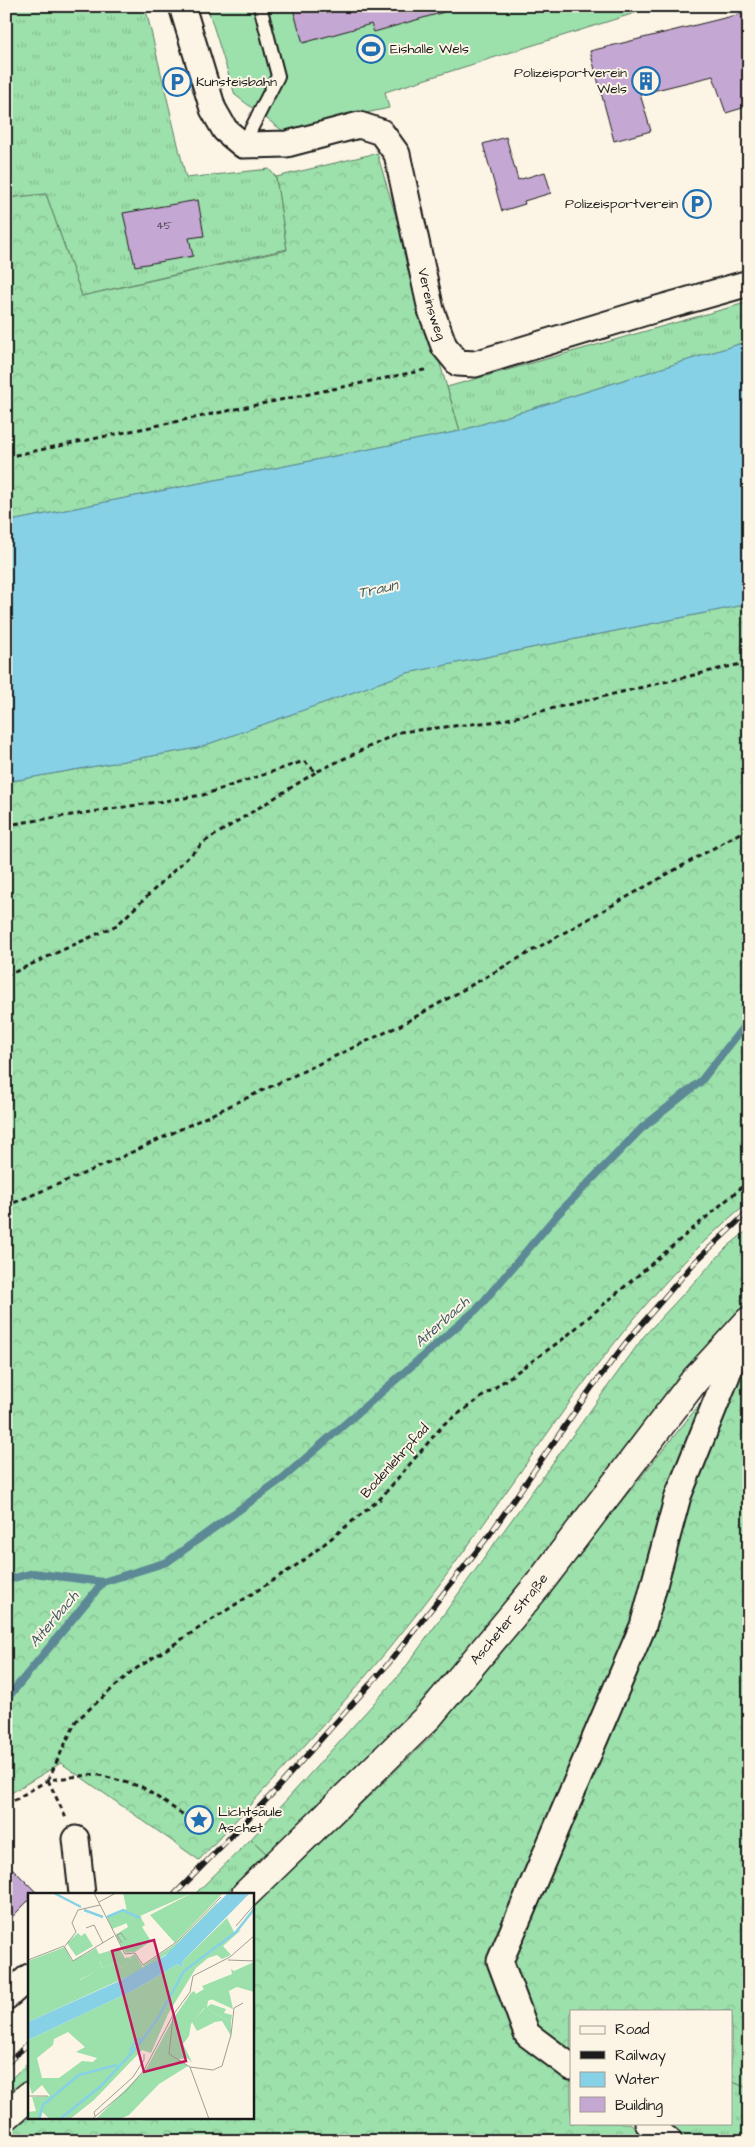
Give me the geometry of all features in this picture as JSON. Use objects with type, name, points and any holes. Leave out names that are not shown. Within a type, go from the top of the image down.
[{"type":"main road","name":"Ascheter Straße","points":[[247,1893],[429,1716],[538,1585],[694,1381],[747,1323]]},
{"type":"main road","points":[[6,2116],[28,2097]]},
{"type":"street","points":[[182,6],[213,109],[224,130],[244,145]]},
{"type":"street","name":"Vereinsweg","points":[[244,145],[287,144],[359,125],[381,132],[397,154],[431,310],[444,346],[458,363]]},
{"type":"street","points":[[458,363],[475,364],[749,283]]},
{"type":"street","points":[[570,2066],[527,2034],[500,1961],[643,1626],[678,1496],[747,1323]]},
{"type":"street","points":[[76,1839],[82,1893]]},
{"type":"street","points":[[6,1997],[28,1978]]},
{"type":"street","points":[[649,2124],[669,2141]]},
{"type":"lane","points":[[244,145],[278,76],[260,6]]},
{"type":"path","points":[[6,456],[458,363]]},
{"type":"path","points":[[6,976],[117,925],[204,842],[316,772],[400,732],[499,721],[749,662]]},
{"type":"path","points":[[6,824],[203,795],[304,761],[316,772]]},
{"type":"path","points":[[6,1206],[109,1163],[401,1025],[749,828]]},
{"type":"path","name":"Bodenlehrpfad","points":[[48,1780],[76,1721],[131,1672],[304,1561],[380,1499],[444,1424],[562,1339],[749,1181]]},
{"type":"path","points":[[6,1805],[48,1780],[96,1774],[142,1787],[200,1826]]},
{"type":"path","points":[[48,1780],[76,1839]]},
{"type":"green space","points":[[6,6],[145,6],[186,178],[269,169],[276,177],[287,249],[82,296],[46,194],[6,198]]},
{"type":"green space","name":"Eishalle Wels","points":[[207,6],[657,6],[385,92],[389,108],[283,131],[235,95]]},
{"type":"green space","points":[[377,153],[460,431],[6,522],[6,198],[46,194],[82,296],[287,250],[276,177]]},
{"type":"green space","points":[[749,302],[749,341],[460,431],[447,387]]},
{"type":"green space","points":[[749,604],[749,1201],[705,1241],[663,1285],[625,1330],[553,1426],[448,1573],[390,1648],[328,1720],[199,1860],[61,1763],[6,1796],[6,782],[197,748],[407,673]]},
{"type":"green space","points":[[749,1229],[749,1301],[674,1388],[594,1494],[447,1677],[390,1738],[267,1854],[251,1839],[402,1672],[644,1336],[727,1247]]},
{"type":"green space","points":[[749,1351],[749,2089],[732,2081],[732,2010],[570,2010],[570,2124],[631,2124],[651,2141],[6,2141],[6,2135],[28,2118],[28,2120],[254,2120],[254,1906],[432,1736],[712,1389]]},
{"type":"green space","points":[[251,1839],[267,1854],[226,1893],[196,1893]]},
{"type":"green space","points":[[28,2062],[28,2081],[6,2100],[6,2084]]},
{"type":"green space","points":[[732,2081],[749,2089],[749,2141],[671,2141],[650,2124],[732,2124]]},
{"type":"water","name":"Traun","points":[[749,341],[749,604],[407,673],[197,748],[6,782],[6,522],[460,431]]},
{"type":"building","name":"Eishalle Wels","points":[[292,6],[443,6],[444,12],[374,32],[371,24],[303,43]]},
{"type":"building","name":"Polizeisportverein Wels","points":[[749,12],[749,106],[726,113],[713,76],[640,94],[651,131],[614,141],[590,51]]},
{"type":"building","points":[[506,137],[518,180],[545,172],[551,193],[524,201],[525,204],[502,211],[483,144]]},
{"type":"building","points":[[198,200],[204,236],[189,238],[193,256],[135,266],[123,213]]},
{"type":"building","points":[[6,1862],[36,1892],[28,1893],[28,1901],[6,1923]]},
{"type":"waterway","name":"Aiterbach","points":[[6,1696],[10,1695],[103,1582],[167,1562],[283,1478],[478,1308],[557,1215],[642,1128],[701,1081],[749,1020]]},
{"type":"waterway","name":"Aiterbach","points":[[6,1580],[33,1573],[103,1582]]},
{"type":"railway","points":[[176,1893],[273,1793],[388,1664],[490,1534],[592,1387],[628,1340],[694,1263],[749,1211]]},
{"type":"railway","points":[[6,2064],[28,2044]]},
{"type":"place","name":"Eishalle Wels","points":[[371,49]]},
{"type":"place","name":"Polizeisportverein Wels","points":[[646,81]]},
{"type":"place","name":"Kunsteisbahn","points":[[177,82]]},
{"type":"place","name":"Polizeisportverein","points":[[697,204]]},
{"type":"place","name":"Lichtsäule Aschet","points":[[199,1820]]}]
